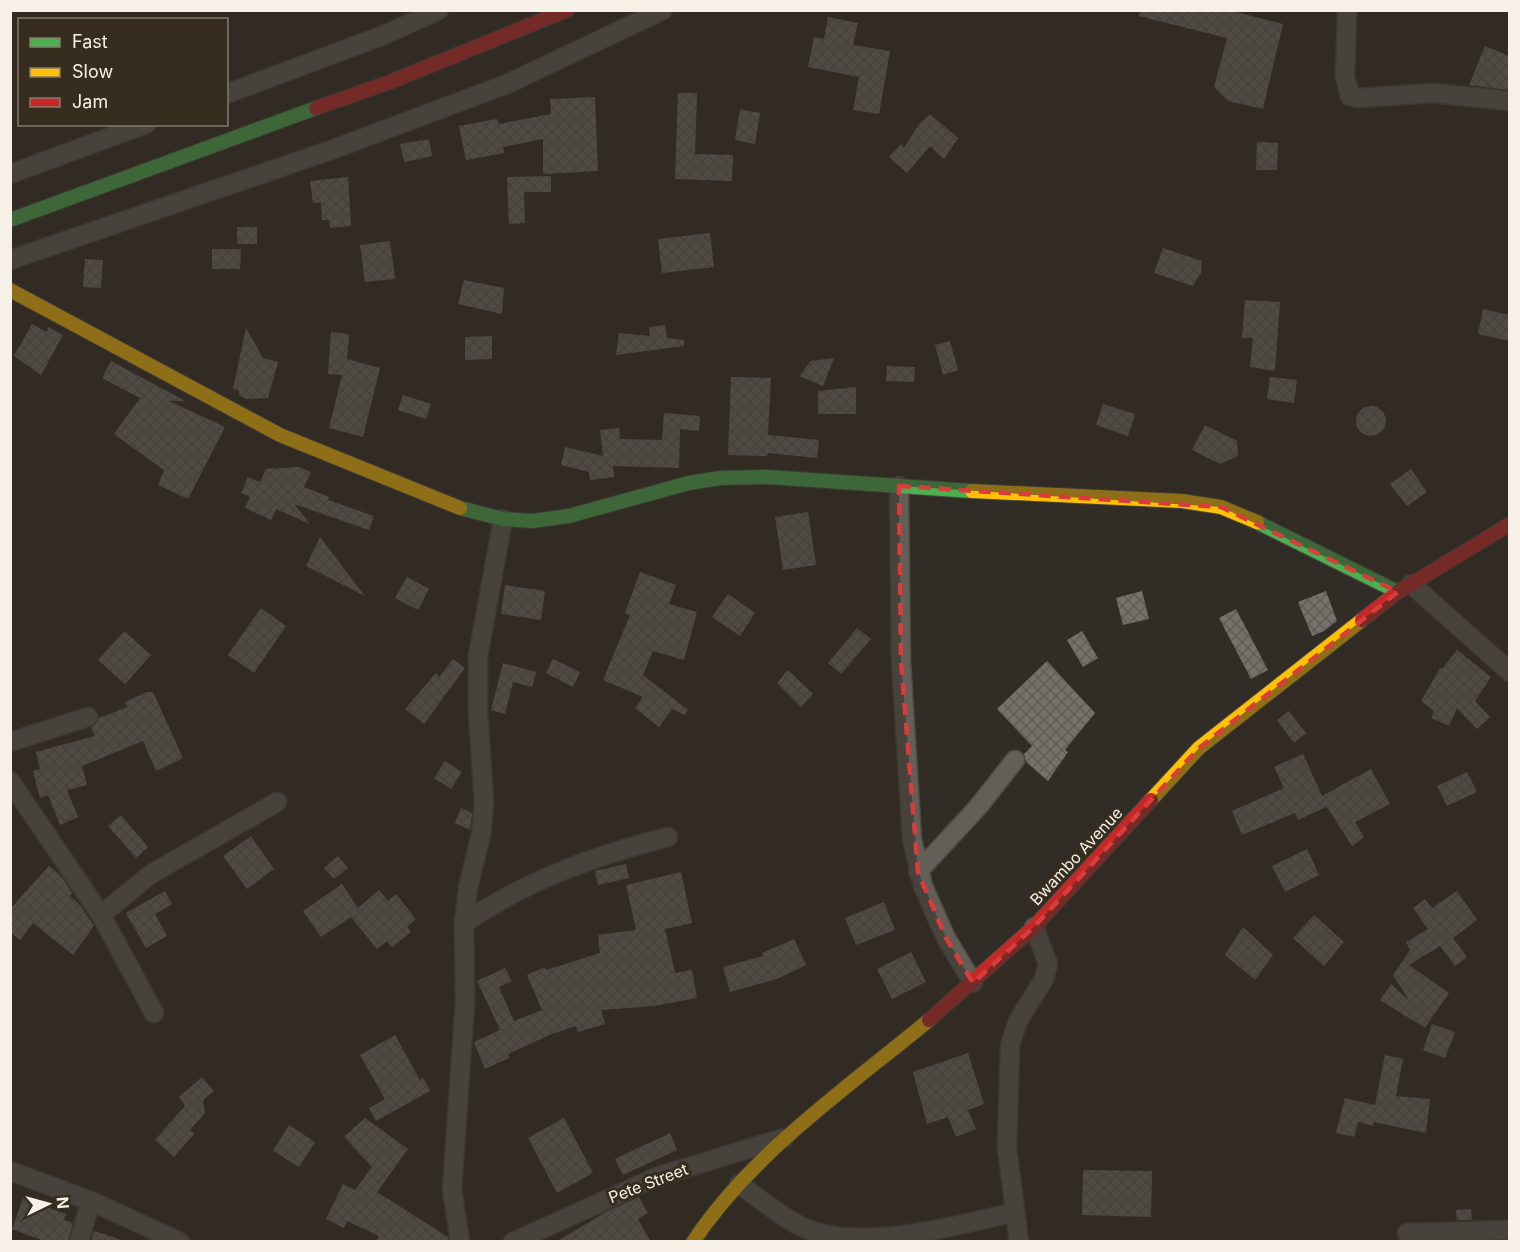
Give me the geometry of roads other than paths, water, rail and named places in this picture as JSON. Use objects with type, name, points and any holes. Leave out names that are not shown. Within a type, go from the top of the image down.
[{"type":"main road","points":[[10,220],[136,172],[390,82],[567,10]]},
{"type":"main road","points":[[10,290],[182,380],[280,435],[451,506],[503,519],[532,521],[569,516],[680,485],[720,478],[768,477],[1182,501],[1221,507],[1405,588]]},
{"type":"main road","name":"Bwambo Avenue","points":[[693,1242],[709,1218],[739,1184],[789,1137],[973,982],[1034,927],[1199,748],[1405,588],[1509,524]]},
{"type":"street","points":[[228,93],[384,35],[439,10]]},
{"type":"street","points":[[10,260],[334,149],[507,84],[663,10]]},
{"type":"street","points":[[1347,10],[1345,77],[1350,96],[1358,98],[1433,93],[1509,101]]},
{"type":"street","points":[[10,174],[141,126]]},
{"type":"street","points":[[899,486],[901,661],[907,776],[918,872],[946,938],[973,982]]},
{"type":"street","points":[[460,1242],[452,1189],[465,1002],[464,923],[468,888],[483,816],[478,713],[479,644],[488,613],[503,519]]},
{"type":"street","points":[[1405,588],[1509,672]]},
{"type":"street","points":[[10,742],[88,717]]},
{"type":"street","points":[[918,872],[978,807],[1015,760]]},
{"type":"street","points":[[10,781],[100,915],[154,1013]]},
{"type":"street","points":[[100,915],[151,874],[277,802]]},
{"type":"street","points":[[464,923],[501,898],[555,872],[623,849],[668,837]]},
{"type":"street","points":[[1019,1242],[1007,1147],[1010,1045],[1018,1021],[1044,979],[1048,964],[1034,927]]},
{"type":"street","name":"Pete Street","points":[[513,1242],[659,1176],[789,1137]]},
{"type":"street","points":[[10,1171],[91,1201],[180,1242]]},
{"type":"street","points":[[739,1184],[810,1230],[843,1236],[882,1236],[952,1227],[1015,1212]]},
{"type":"street","points":[[79,1242],[91,1201]]},
{"type":"street","points":[[1407,1233],[1509,1230]]}]
